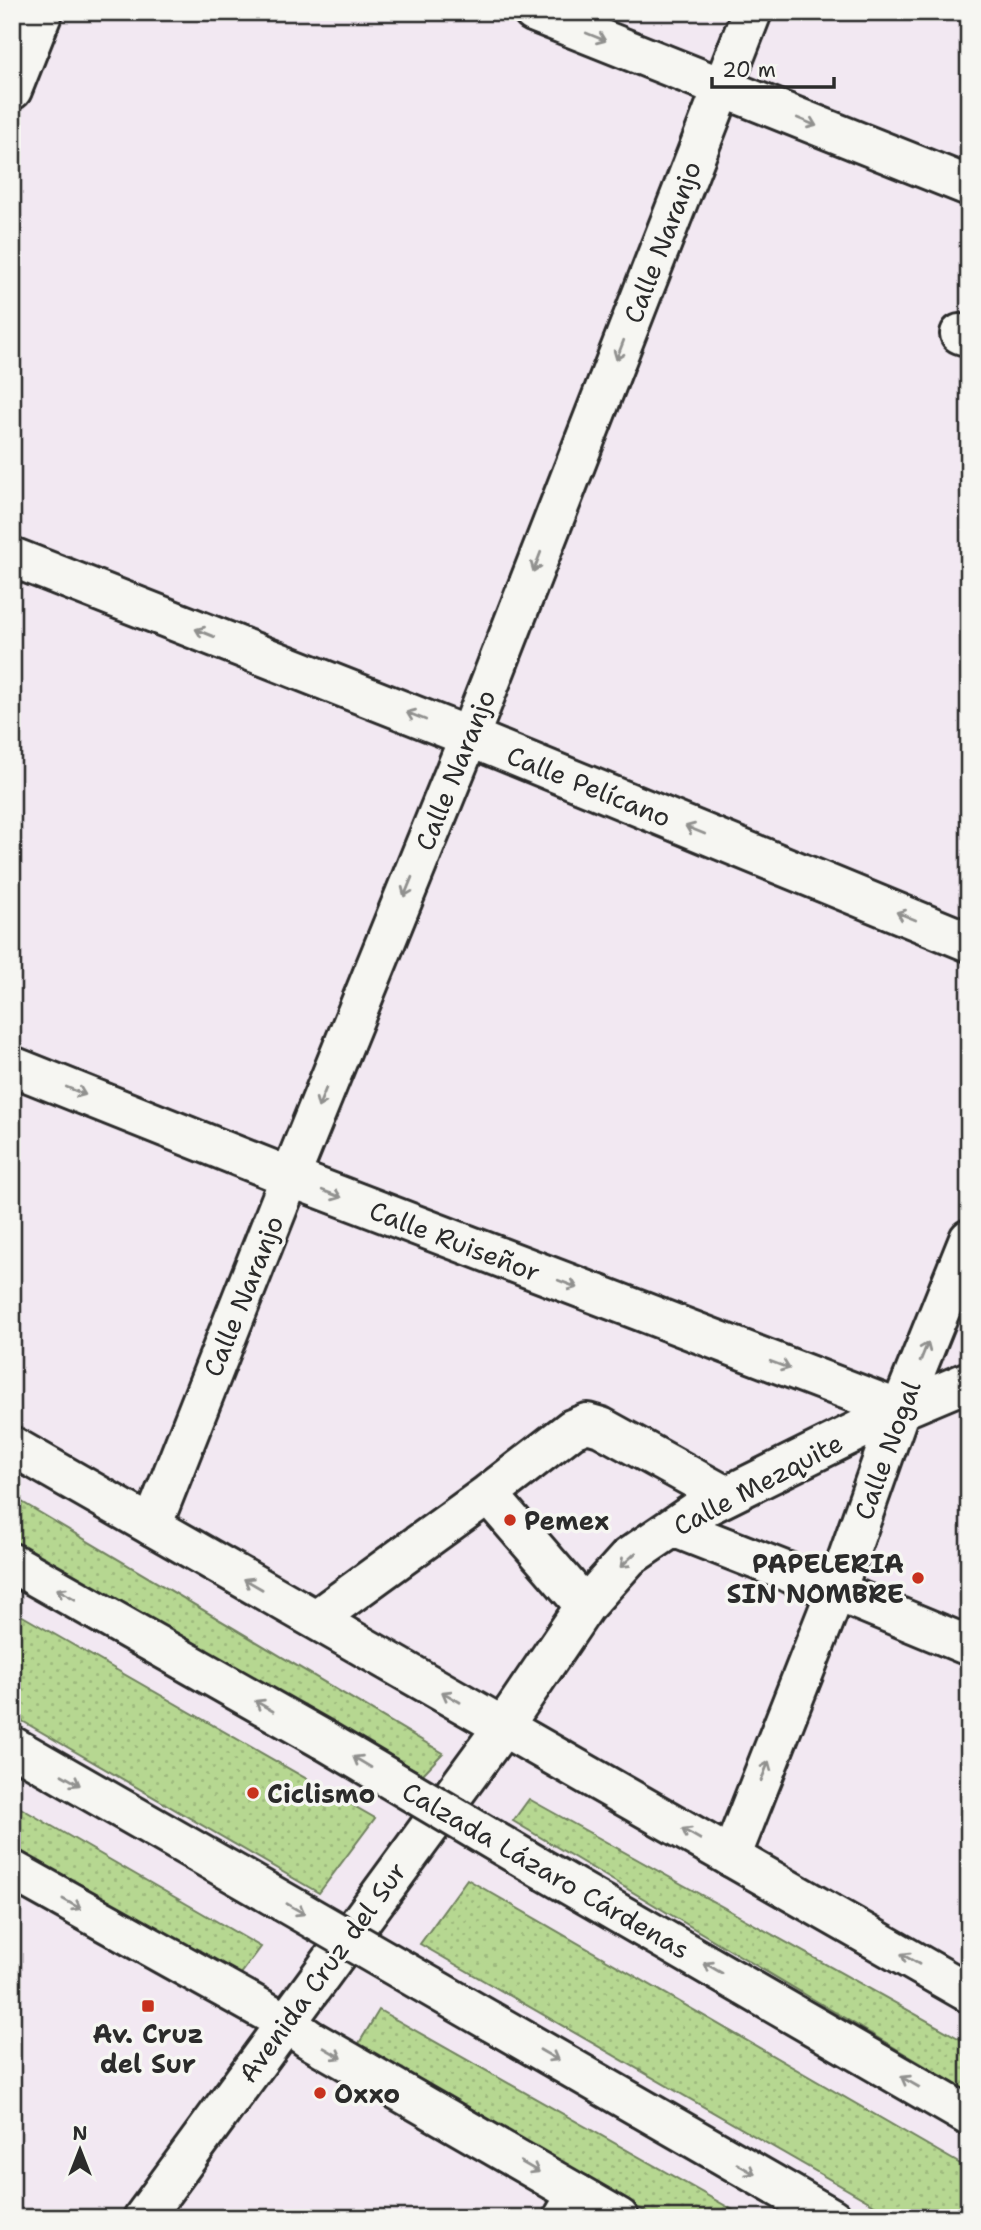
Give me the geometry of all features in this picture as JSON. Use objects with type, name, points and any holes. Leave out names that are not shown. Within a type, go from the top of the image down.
[{"type":"main road","points":[[12,90],[43,12]]},
{"type":"main road","points":[[533,12],[969,186]]},
{"type":"main road","name":"Calle Naranjo","points":[[152,1526],[469,737],[751,12]]},
{"type":"main road","name":"Calle Pelícano","points":[[12,557],[469,737],[969,942]]},
{"type":"main road","name":"Calle Ruiseñor","points":[[12,1066],[290,1177],[900,1410]]},
{"type":"main road","name":"Calle Nogal","points":[[731,1857],[836,1591],[900,1410],[969,1239]]},
{"type":"main road","name":"Calle Mezquite","points":[[503,1727],[585,1606],[629,1557],[698,1510],[900,1410],[969,1381]]},
{"type":"main road","points":[[316,1619],[488,1494],[572,1429],[587,1423],[601,1427],[726,1496]]},
{"type":"main road","points":[[12,1446],[969,1993]]},
{"type":"main road","points":[[488,1494],[585,1606]]},
{"type":"main road","points":[[673,1527],[969,1646]]},
{"type":"main road","name":"Calzada Lázaro Cárdenas","points":[[12,1563],[324,1740],[969,2116]]},
{"type":"main road","name":"Avenida Cruz del Sur","points":[[143,2218],[503,1727]]},
{"type":"main road","points":[[12,1746],[832,2218]]},
{"type":"main road","points":[[12,1870],[285,2022],[570,2206],[619,2218]]},
{"type":"green space","points":[[12,1496],[443,1753],[423,1774],[12,1544]]},
{"type":"green space","points":[[12,1610],[375,1818],[319,1893],[12,1715]]},
{"type":"green space","points":[[529,1799],[969,2044],[969,2092],[513,1821]]},
{"type":"green space","points":[[12,1803],[261,1947],[238,1978],[12,1849]]},
{"type":"green space","points":[[467,1879],[969,2169],[969,2218],[897,2218],[420,1944]]},
{"type":"green space","points":[[379,2010],[747,2218],[656,2218],[358,2045]]},
{"type":"place","name":"Pemex","points":[[510,1520]]},
{"type":"place","name":"PAPELERIA SIN NOMBRE","points":[[918,1578]]},
{"type":"place","name":"Ciclismo","points":[[253,1793]]},
{"type":"place","name":"Av. Cruz del Sur","points":[[148,2006]]},
{"type":"place","name":"Oxxo","points":[[320,2093]]}]
